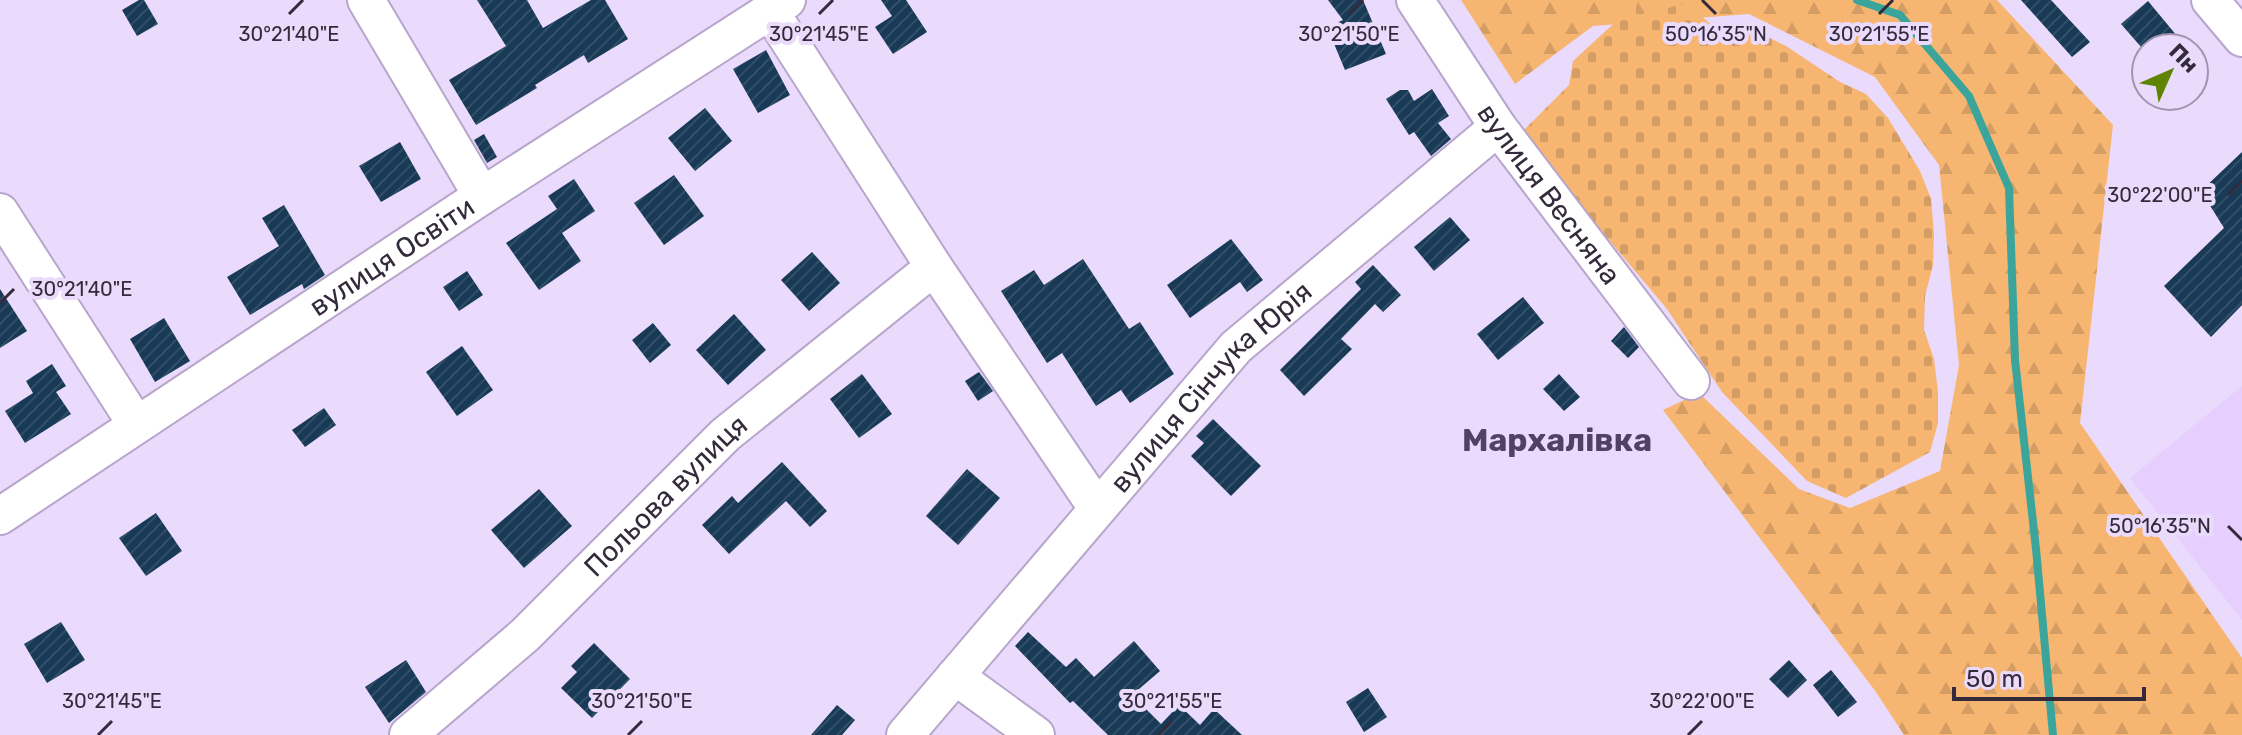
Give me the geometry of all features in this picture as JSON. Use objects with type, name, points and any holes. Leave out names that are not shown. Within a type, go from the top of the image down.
[{"type":"street","points":[[366,0],[482,196]]},
{"type":"street","name":"вулиця Весняна","points":[[1415,0],[1498,127],[1691,381]]},
{"type":"street","points":[[2210,0],[2242,38]]},
{"type":"street","points":[[779,6],[934,267],[1097,508]]},
{"type":"street","name":"вулиця Освіти","points":[[0,516],[482,196],[779,6]]},
{"type":"street","name":"вулиця Сінчука Юрія","points":[[905,735],[1236,347],[1498,127]]},
{"type":"street","points":[[0,212],[136,424]]},
{"type":"street","name":"Польова вулиця","points":[[408,735],[525,635],[725,435],[934,267]]},
{"type":"street","points":[[955,676],[1036,735]]},
{"type":"shaded area","points":[[2242,386],[2242,620],[2130,478]]},
{"type":"green space","points":[[1461,0],[1997,0],[2113,125],[2080,423],[2242,658],[2242,735],[1904,735],[1876,692],[1663,410],[1699,393],[1799,489],[1850,508],[1940,471],[1959,365],[1939,165],[1875,77],[1749,14],[1593,26],[1515,84]]},
{"type":"green space","points":[[1636,3],[1648,15],[1684,3],[1725,35],[1757,32],[1786,46],[1840,82],[1866,94],[1888,118],[1920,171],[1931,199],[1934,233],[1933,265],[1925,296],[1924,330],[1934,359],[1938,423],[1930,452],[1846,498],[1807,481],[1722,392],[1667,309],[1520,134],[1569,85],[1573,61]]},
{"type":"building","points":[[144,0],[158,24],[137,36],[122,10]]},
{"type":"building","points":[[477,0],[527,0],[543,28],[591,0],[605,0],[628,39],[588,63],[584,55],[476,125],[449,80],[506,46]]},
{"type":"building","points":[[881,0],[906,0],[927,32],[893,54],[875,27],[892,16]]},
{"type":"building","points":[[1328,0],[1363,0],[1386,54],[1345,70],[1327,27],[1343,20]]},
{"type":"building","points":[[2021,0],[2051,0],[2090,42],[2072,57]]},
{"type":"building","points":[[2148,1],[2174,32],[2130,34],[2121,24]]},
{"type":"building","points":[[766,50],[790,95],[758,113],[733,69]]},
{"type":"building","points":[[1432,89],[1449,116],[1438,123],[1451,139],[1431,156],[1414,132],[1409,135],[1386,99],[1400,90],[1408,90],[1414,101]]},
{"type":"building","points":[[705,108],[732,141],[695,171],[668,138]]},
{"type":"building","points":[[484,134],[497,157],[487,163],[474,140]]},
{"type":"building","points":[[400,142],[421,179],[381,202],[359,166]]},
{"type":"building","points":[[2242,152],[2242,305],[2211,337],[2164,286],[2224,228],[2201,191]]},
{"type":"building","points":[[674,175],[704,216],[664,245],[634,203]]},
{"type":"building","points":[[574,179],[595,211],[562,233],[581,261],[539,290],[506,243],[557,209],[548,196]]},
{"type":"building","points":[[284,205],[325,275],[304,289],[302,284],[250,315],[227,277],[279,246],[262,218]]},
{"type":"building","points":[[1450,217],[1470,240],[1434,271],[1414,247]]},
{"type":"building","points":[[1231,239],[1263,280],[1247,292],[1240,282],[1190,318],[1167,285]]},
{"type":"building","points":[[812,252],[840,283],[809,311],[781,280]]},
{"type":"building","points":[[1083,259],[1129,329],[1140,322],[1174,374],[1130,403],[1121,390],[1096,406],[1062,353],[1047,363],[1001,291],[1034,270],[1044,285]]},
{"type":"building","points":[[1373,265],[1401,295],[1383,312],[1375,304],[1341,339],[1352,349],[1304,396],[1280,370],[1361,289],[1355,282]]},
{"type":"building","points":[[467,271],[483,295],[459,311],[443,287]]},
{"type":"building","points":[[0,289],[27,331],[0,348]]},
{"type":"building","points":[[1523,297],[1544,323],[1498,360],[1477,334]]},
{"type":"building","points":[[734,314],[766,350],[728,385],[696,350]]},
{"type":"building","points":[[164,318],[190,361],[155,382],[130,339]]},
{"type":"building","points":[[653,323],[671,345],[650,363],[632,340]]},
{"type":"building","points":[[1624,327],[1639,347],[1628,358],[1611,341]]},
{"type":"building","points":[[462,346],[493,390],[457,416],[426,372]]},
{"type":"building","points":[[52,364],[66,386],[56,392],[71,414],[25,443],[5,411],[33,393],[26,381]]},
{"type":"building","points":[[979,372],[993,391],[978,401],[965,381]]},
{"type":"building","points":[[862,374],[892,414],[859,438],[830,399]]},
{"type":"building","points":[[1559,374],[1580,397],[1564,411],[1543,389]]},
{"type":"building","points":[[324,408],[336,425],[305,447],[292,430]]},
{"type":"building","points":[[1213,419],[1261,466],[1231,496],[1191,456],[1204,443],[1196,436]]},
{"type":"building","points":[[782,462],[827,511],[810,527],[786,501],[729,554],[702,525],[732,496],[738,503]]},
{"type":"building","points":[[967,469],[1000,498],[958,545],[926,516]]},
{"type":"building","points":[[539,489],[572,526],[524,568],[491,530]]},
{"type":"building","points":[[156,513],[182,551],[146,576],[119,538]]},
{"type":"building","points":[[61,622],[85,660],[47,683],[24,644]]},
{"type":"building","points":[[1028,632],[1066,667],[1076,658],[1094,677],[1134,641],[1160,671],[1132,695],[1161,724],[1179,705],[1200,725],[1214,709],[1242,735],[1108,735],[1073,701],[1070,703],[1015,646]]},
{"type":"building","points":[[594,643],[630,679],[592,718],[561,688],[577,672],[571,666]]},
{"type":"building","points":[[406,660],[426,692],[389,723],[365,687]]},
{"type":"building","points":[[1789,660],[1807,680],[1788,698],[1769,679]]},
{"type":"building","points":[[1831,670],[1857,702],[1838,717],[1813,685]]},
{"type":"building","points":[[1368,688],[1387,717],[1364,732],[1346,702]]},
{"type":"building","points":[[837,705],[855,720],[842,735],[811,735]]},
{"type":"waterway","points":[[1857,0],[1900,15],[1969,96],[2009,188],[2015,360],[2053,735]]},
{"type":"district","name":"Мархалівка","points":[[1557,440]]}]
